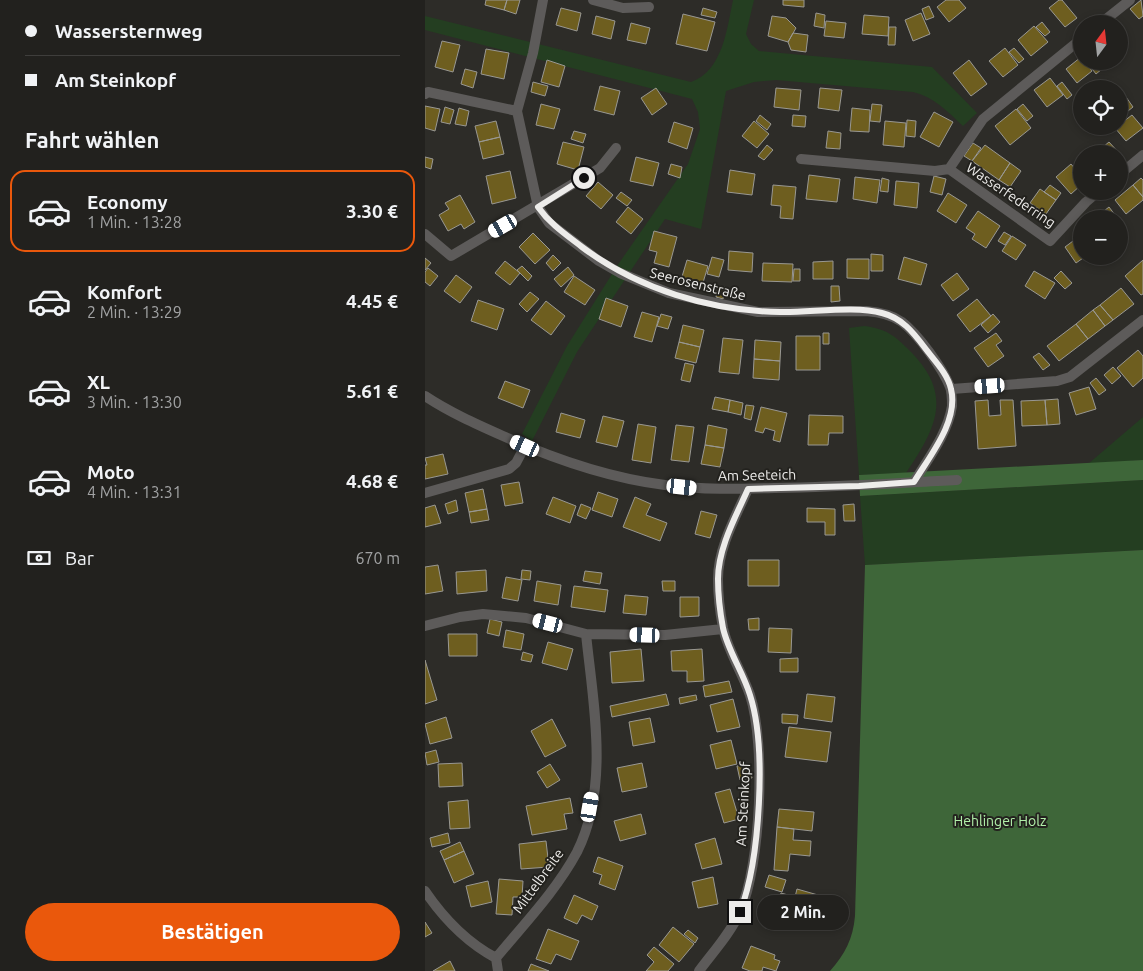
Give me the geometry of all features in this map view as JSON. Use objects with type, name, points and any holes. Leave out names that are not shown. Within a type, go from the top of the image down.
[{"type":"street","name":"Seerosenstraße","points":[[543,0],[533,53],[517,111],[538,207],[549,223],[599,261],[641,283],[669,293],[758,312],[866,311],[893,316],[913,332],[945,375],[951,389]]},
{"type":"street","points":[[593,0],[623,8],[649,7]]},
{"type":"street","points":[[1111,15],[1130,0]]},
{"type":"street","name":"Wasserfederring","points":[[949,170],[983,119],[1073,46]]},
{"type":"street","points":[[426,92],[517,111]]},
{"type":"street","points":[[425,234],[451,256],[538,207],[600,168],[616,148]]},
{"type":"street","points":[[1128,168],[1143,155]]},
{"type":"street","name":"Wasserfederring","points":[[801,159],[935,171],[949,170],[1050,241],[1088,200]]},
{"type":"street","points":[[914,482],[947,423],[952,406],[951,389],[1057,381],[1070,377],[1143,320]]},
{"type":"street","name":"Am Seeteich","points":[[425,396],[439,406],[525,446],[561,460],[634,480],[699,489],[748,489],[859,486],[957,480]]},
{"type":"street","points":[[425,493],[509,468],[516,463],[525,446]]},
{"type":"street","name":"Am Steinkopf","points":[[699,971],[732,928],[747,895],[752,877],[758,816],[759,750],[757,729],[750,696],[723,629],[718,577],[721,562],[748,489]]},
{"type":"street","points":[[425,626],[460,617],[490,615],[526,618],[586,634],[665,636],[723,629]]},
{"type":"street","name":"Mittelbreite","points":[[496,958],[563,874],[577,851],[589,817],[596,763],[597,729],[586,634]]},
{"type":"street","points":[[425,891],[455,928],[477,948],[496,958],[498,971]]},
{"type":"green space","points":[[733,0],[754,0],[746,34],[751,44],[759,51],[932,67],[977,113],[963,126],[934,101],[913,92],[776,80],[754,82],[726,91],[701,229],[665,219],[577,352],[532,441],[522,434],[567,346],[617,266],[688,164],[700,129],[698,112],[692,99],[425,30],[425,16],[691,82],[702,76],[717,59],[726,35]]},
{"type":"green space","points":[[864,326],[884,331],[899,341],[924,367],[932,382],[936,397],[936,412],[932,426],[917,457],[906,473],[859,475],[849,328]]},
{"type":"green space","points":[[1143,417],[1143,460],[1088,464]]},
{"type":"green space","points":[[1143,460],[1143,480],[860,496],[859,475]]},
{"type":"green space","points":[[1143,480],[1143,550],[865,565],[860,496]]},
{"type":"green space","name":"Hehlinger Holz","points":[[1143,550],[1143,971],[830,971],[847,946],[855,916],[865,565]]},
{"type":"building","points":[[486,0],[507,0],[504,10],[485,5]]},
{"type":"building","points":[[507,0],[520,0],[516,14],[504,10]]},
{"type":"building","points":[[783,0],[804,0],[804,7],[783,5]]},
{"type":"building","points":[[946,0],[959,0],[966,8],[949,22],[937,7]]},
{"type":"building","points":[[1059,0],[1062,0],[1074,15],[1073,21],[1065,27],[1049,8]]},
{"type":"building","points":[[1141,0],[1143,16],[1139,19],[1130,9]]},
{"type":"building","points":[[929,6],[934,17],[926,20],[922,9]]},
{"type":"building","points":[[561,8],[581,13],[577,31],[556,25]]},
{"type":"building","points":[[703,8],[717,12],[715,18],[701,15]]},
{"type":"building","points":[[816,13],[825,15],[824,28],[814,26]]},
{"type":"building","points":[[921,13],[930,34],[913,41],[905,20]]},
{"type":"building","points":[[683,14],[715,22],[707,51],[676,44]]},
{"type":"building","points":[[864,15],[889,17],[888,36],[862,34]]},
{"type":"building","points":[[596,16],[615,21],[611,39],[592,34]]},
{"type":"building","points":[[772,16],[786,18],[796,28],[788,42],[768,36]]},
{"type":"building","points":[[826,21],[846,23],[844,38],[824,36]]},
{"type":"building","points":[[1042,22],[1050,32],[1045,36],[1036,27]]},
{"type":"building","points":[[631,23],[650,28],[646,44],[627,40]]},
{"type":"building","points":[[1034,26],[1048,42],[1031,56],[1018,40]]},
{"type":"building","points":[[889,27],[896,27],[895,45],[888,45]]},
{"type":"building","points":[[793,33],[808,35],[806,52],[791,50],[788,42]]},
{"type":"building","points":[[442,41],[460,45],[453,72],[435,67]]},
{"type":"building","points":[[1005,48],[1018,65],[1003,77],[989,61]]},
{"type":"building","points":[[1014,48],[1024,59],[1019,63],[1009,52]]},
{"type":"building","points":[[486,49],[509,53],[504,79],[481,74]]},
{"type":"building","points":[[547,60],[565,66],[559,87],[541,82]]},
{"type":"building","points":[[969,60],[987,84],[971,96],[953,73]]},
{"type":"building","points":[[1073,63],[1073,70],[1092,71],[1081,80],[1075,80],[1066,69]]},
{"type":"building","points":[[465,69],[477,72],[473,88],[461,84]]},
{"type":"building","points":[[1093,70],[1101,70],[1096,74]]},
{"type":"building","points":[[1050,78],[1063,95],[1047,107],[1034,90]]},
{"type":"building","points":[[533,82],[548,86],[545,96],[531,92]]},
{"type":"building","points":[[1062,82],[1072,95],[1067,99],[1057,86]]},
{"type":"building","points":[[600,86],[620,91],[614,115],[594,110]]},
{"type":"building","points":[[656,88],[667,104],[652,115],[641,98]]},
{"type":"building","points":[[776,88],[801,90],[799,110],[774,107]]},
{"type":"building","points":[[820,88],[842,90],[839,111],[818,108]]},
{"type":"building","points":[[1128,100],[1133,107],[1128,111]]},
{"type":"building","points":[[541,104],[560,109],[554,129],[536,125]]},
{"type":"building","points":[[872,104],[882,105],[880,122],[870,121]]},
{"type":"building","points":[[1023,104],[1033,116],[1027,121],[1017,109]]},
{"type":"building","points":[[425,106],[440,109],[435,131],[425,128]]},
{"type":"building","points":[[445,107],[454,110],[450,124],[441,122]]},
{"type":"building","points":[[459,108],[469,111],[466,126],[455,124]]},
{"type":"building","points":[[852,108],[870,110],[869,132],[850,131]]},
{"type":"building","points":[[1016,109],[1031,128],[1010,145],[995,126]]},
{"type":"building","points":[[934,112],[953,122],[939,147],[920,137]]},
{"type":"building","points":[[760,115],[771,124],[767,130],[756,121]]},
{"type":"building","points":[[793,115],[806,116],[805,127],[792,126]]},
{"type":"building","points":[[1132,115],[1143,128],[1126,141],[1121,135],[1128,135],[1128,118]]},
{"type":"building","points":[[907,120],[916,121],[915,137],[906,136]]},
{"type":"building","points":[[496,121],[500,137],[479,142],[475,126]]},
{"type":"building","points":[[754,121],[769,134],[757,148],[742,136]]},
{"type":"building","points":[[885,121],[906,123],[904,147],[883,145]]},
{"type":"building","points":[[674,122],[693,128],[687,149],[668,142]]},
{"type":"building","points":[[574,131],[586,134],[583,143],[571,139]]},
{"type":"building","points":[[828,131],[841,133],[840,149],[826,148]]},
{"type":"building","points":[[500,137],[504,154],[483,159],[479,142]]},
{"type":"building","points":[[563,142],[584,147],[578,170],[557,164]]},
{"type":"building","points":[[973,143],[981,148],[972,161],[964,156]]},
{"type":"building","points":[[767,145],[773,150],[764,160],[758,156]]},
{"type":"building","points":[[985,145],[1010,163],[999,180],[972,161]]},
{"type":"building","points":[[425,157],[433,159],[431,169],[425,167]]},
{"type":"building","points":[[636,157],[659,163],[653,186],[630,181]]},
{"type":"building","points":[[1010,163],[1021,171],[1010,187],[999,180]]},
{"type":"building","points":[[671,164],[682,167],[680,178],[668,174]]},
{"type":"building","points":[[1071,164],[1073,166],[1073,192],[1071,194],[1056,177]]},
{"type":"building","points":[[730,170],[755,174],[752,195],[727,192]]},
{"type":"building","points":[[510,171],[516,198],[492,204],[486,176]]},
{"type":"building","points":[[809,175],[840,179],[837,202],[806,199]]},
{"type":"building","points":[[934,176],[946,179],[942,195],[930,192]]},
{"type":"building","points":[[855,177],[880,180],[877,203],[853,199]]},
{"type":"building","points":[[882,178],[889,180],[888,192],[880,191]]},
{"type":"building","points":[[1141,178],[1143,180],[1143,197],[1133,185]]},
{"type":"building","points":[[896,181],[919,183],[917,208],[894,205]]},
{"type":"building","points":[[598,182],[613,195],[601,209],[586,196]]},
{"type":"building","points":[[773,185],[796,187],[793,219],[780,218],[781,206],[771,205]]},
{"type":"building","points":[[1050,185],[1061,193],[1056,200],[1044,192]]},
{"type":"building","points":[[1133,185],[1143,197],[1143,200],[1128,212],[1128,210],[1123,210],[1115,200],[1128,200],[1128,189]]},
{"type":"building","points":[[1040,189],[1056,200],[1046,214],[1030,203]]},
{"type":"building","points":[[621,192],[632,200],[627,206],[616,198]]},
{"type":"building","points":[[948,193],[967,205],[956,223],[937,211]]},
{"type":"building","points":[[460,195],[475,222],[464,229],[461,224],[448,231],[439,215],[449,209],[445,203]]},
{"type":"building","points":[[628,207],[643,219],[631,234],[616,222]]},
{"type":"building","points":[[978,211],[1000,226],[986,248],[972,239],[975,234],[966,228]]},
{"type":"building","points":[[654,231],[677,237],[669,267],[654,263],[657,252],[649,250]]},
{"type":"building","points":[[1004,232],[1011,236],[1005,245],[998,241]]},
{"type":"building","points":[[533,233],[550,250],[535,264],[519,247]]},
{"type":"building","points":[[1012,236],[1026,245],[1016,260],[1002,251]]},
{"type":"building","points":[[1073,241],[1073,259],[1065,247]]},
{"type":"building","points":[[729,251],[753,253],[752,272],[728,270]]},
{"type":"building","points":[[871,254],[883,255],[883,271],[871,271]]},
{"type":"building","points":[[553,255],[561,263],[553,271],[546,263]]},
{"type":"building","points":[[712,257],[724,260],[719,277],[707,274]]},
{"type":"building","points":[[904,257],[927,264],[921,285],[898,279]]},
{"type":"building","points":[[425,258],[431,263],[425,270]]},
{"type":"building","points":[[847,259],[869,259],[869,279],[847,278]]},
{"type":"building","points":[[687,260],[708,266],[702,286],[681,280]]},
{"type":"building","points":[[1143,260],[1143,294],[1141,295],[1125,276]]},
{"type":"building","points":[[505,261],[520,273],[510,285],[495,273]]},
{"type":"building","points":[[833,261],[833,279],[813,279],[813,262]]},
{"type":"building","points":[[763,263],[793,264],[792,282],[762,281]]},
{"type":"building","points":[[522,266],[532,276],[528,281],[517,270]]},
{"type":"building","points":[[568,267],[574,275],[561,287],[554,279]]},
{"type":"building","points":[[428,268],[438,276],[430,286],[425,282],[425,272]]},
{"type":"building","points":[[794,269],[800,269],[800,281],[793,281]]},
{"type":"building","points":[[1034,271],[1055,283],[1045,299],[1025,286]]},
{"type":"building","points":[[1061,271],[1072,283],[1065,289],[1054,278]]},
{"type":"building","points":[[957,273],[969,289],[953,301],[941,285]]},
{"type":"building","points":[[456,275],[472,287],[460,303],[444,291]]},
{"type":"building","points":[[574,276],[595,290],[585,305],[564,292]]},
{"type":"building","points":[[718,286],[725,287],[723,299],[716,297]]},
{"type":"building","points":[[831,286],[839,286],[840,301],[831,302]]},
{"type":"building","points":[[1121,288],[1134,304],[1113,320],[1100,305]]},
{"type":"building","points":[[530,292],[539,299],[527,312],[519,304]]},
{"type":"building","points":[[606,298],[628,306],[621,327],[599,319]]},
{"type":"building","points":[[977,299],[991,316],[970,332],[957,315]]},
{"type":"building","points":[[478,300],[504,309],[497,330],[471,321]]},
{"type":"building","points":[[546,301],[565,316],[551,335],[531,320]]},
{"type":"building","points":[[1100,305],[1113,320],[1105,326],[1093,310]]},
{"type":"building","points":[[1093,310],[1105,326],[1088,339],[1076,324]]},
{"type":"building","points":[[642,312],[659,317],[652,342],[634,337]]},
{"type":"building","points":[[661,314],[672,317],[668,329],[657,326]]},
{"type":"building","points":[[993,314],[1000,322],[988,333],[981,325]]},
{"type":"building","points":[[1076,324],[1088,339],[1059,361],[1047,346]]},
{"type":"building","points":[[683,325],[704,330],[700,347],[679,342]]},
{"type":"building","points":[[823,333],[829,333],[829,344],[823,344]]},
{"type":"building","points":[[996,333],[1002,341],[996,345],[1004,356],[988,367],[974,348]]},
{"type":"building","points":[[796,336],[820,336],[820,370],[796,370]]},
{"type":"building","points":[[723,338],[743,340],[739,374],[719,372]]},
{"type":"building","points":[[755,340],[781,342],[780,361],[754,359]]},
{"type":"building","points":[[679,342],[700,347],[696,363],[675,358]]},
{"type":"building","points":[[1138,350],[1143,356],[1143,378],[1133,387],[1117,368]]},
{"type":"building","points":[[1039,353],[1050,365],[1043,370],[1033,357]]},
{"type":"building","points":[[754,359],[780,361],[779,380],[753,378]]},
{"type":"building","points":[[685,363],[694,365],[690,382],[681,380]]},
{"type":"building","points":[[1113,367],[1121,376],[1112,384],[1104,375]]},
{"type":"building","points":[[1096,378],[1106,390],[1099,395],[1090,383]]},
{"type":"building","points":[[505,381],[530,390],[523,408],[498,398]]},
{"type":"building","points":[[1089,387],[1096,409],[1076,415],[1069,393]]},
{"type":"building","points":[[715,397],[730,400],[728,412],[712,409]]},
{"type":"building","points":[[1058,399],[1060,424],[1047,425],[1045,400]]},
{"type":"building","points":[[730,400],[743,403],[741,415],[728,412]]},
{"type":"building","points":[[988,400],[989,416],[1001,415],[1000,400],[1013,400],[1016,446],[978,449],[975,401]]},
{"type":"building","points":[[1045,400],[1047,425],[1022,426],[1021,401]]},
{"type":"building","points":[[746,405],[754,406],[751,420],[744,418]]},
{"type":"building","points":[[761,407],[787,413],[780,442],[773,440],[775,431],[765,428],[763,433],[755,431]]},
{"type":"building","points":[[561,413],[585,420],[580,438],[556,432]]},
{"type":"building","points":[[809,415],[843,416],[843,433],[829,433],[828,445],[808,445]]},
{"type":"building","points":[[603,416],[624,421],[617,447],[596,442]]},
{"type":"building","points":[[638,424],[656,427],[651,463],[632,460]]},
{"type":"building","points":[[676,425],[694,427],[689,462],[671,460]]},
{"type":"building","points":[[708,425],[727,429],[724,448],[705,445]]},
{"type":"building","points":[[705,445],[724,448],[720,467],[701,464]]},
{"type":"building","points":[[443,454],[448,474],[425,479],[425,465],[427,465],[425,458]]},
{"type":"building","points":[[519,482],[523,503],[505,506],[501,485]]},
{"type":"building","points":[[483,489],[487,509],[469,512],[465,493]]},
{"type":"building","points":[[598,492],[618,499],[612,517],[592,510]]},
{"type":"building","points":[[553,497],[576,506],[570,523],[546,514]]},
{"type":"building","points":[[635,497],[651,504],[646,515],[667,523],[660,541],[623,527]]},
{"type":"building","points":[[456,500],[458,511],[448,514],[445,504]]},
{"type":"building","points":[[581,504],[591,508],[586,519],[577,515]]},
{"type":"building","points":[[854,504],[855,521],[844,521],[843,505]]},
{"type":"building","points":[[435,505],[441,523],[425,527],[425,508]]},
{"type":"building","points":[[807,508],[835,509],[835,535],[825,535],[825,522],[807,522]]},
{"type":"building","points":[[487,509],[489,520],[471,523],[469,512]]},
{"type":"building","points":[[701,511],[717,515],[710,538],[695,534]]},
{"type":"building","points":[[748,560],[779,560],[779,586],[748,586]]},
{"type":"building","points":[[438,565],[443,591],[425,594],[425,567]]},
{"type":"building","points":[[486,570],[487,591],[457,594],[456,572]]},
{"type":"building","points":[[522,570],[531,571],[530,580],[521,579]]},
{"type":"building","points":[[585,571],[602,573],[600,584],[583,581]]},
{"type":"building","points":[[506,577],[522,580],[518,601],[502,598]]},
{"type":"building","points":[[537,581],[561,585],[558,605],[534,601]]},
{"type":"building","points":[[662,581],[675,581],[675,591],[663,591]]},
{"type":"building","points":[[574,586],[608,590],[605,612],[571,607]]},
{"type":"building","points":[[625,595],[648,597],[646,615],[623,613]]},
{"type":"building","points":[[680,597],[699,597],[699,616],[680,617]]},
{"type":"building","points":[[759,618],[759,630],[749,630],[748,619]]},
{"type":"building","points":[[490,619],[502,622],[499,636],[487,633]]},
{"type":"building","points":[[769,628],[792,629],[791,653],[768,652]]},
{"type":"building","points":[[506,630],[524,634],[521,650],[503,647]]},
{"type":"building","points":[[448,634],[477,634],[477,656],[449,656]]},
{"type":"building","points":[[548,642],[573,649],[567,670],[542,663]]},
{"type":"building","points":[[641,649],[644,681],[612,683],[610,652]]},
{"type":"building","points":[[702,649],[704,681],[687,682],[687,671],[672,671],[671,651]]},
{"type":"building","points":[[523,652],[533,655],[531,662],[521,660]]},
{"type":"building","points":[[798,658],[798,672],[780,672],[780,659]]},
{"type":"building","points":[[425,660],[437,700],[425,704]]},
{"type":"building","points":[[729,681],[732,692],[705,697],[703,686]]},
{"type":"building","points":[[666,694],[669,705],[612,717],[610,706]]},
{"type":"building","points":[[807,694],[835,697],[832,722],[804,718]]},
{"type":"building","points":[[696,695],[697,700],[680,704],[679,698]]},
{"type":"building","points":[[733,699],[740,727],[717,732],[710,705]]},
{"type":"building","points":[[782,714],[798,715],[797,724],[782,723]]},
{"type":"building","points":[[446,717],[452,738],[430,744],[425,724]]},
{"type":"building","points":[[650,718],[655,742],[633,746],[629,722]]},
{"type":"building","points":[[552,719],[566,746],[545,757],[531,731]]},
{"type":"building","points":[[789,727],[831,732],[827,762],[785,757]]},
{"type":"building","points":[[731,740],[737,764],[716,769],[710,745]]},
{"type":"building","points":[[436,750],[439,762],[427,765],[425,753]]},
{"type":"building","points":[[462,763],[463,786],[439,787],[438,764]]},
{"type":"building","points":[[642,763],[647,787],[622,792],[617,768]]},
{"type":"building","points":[[550,764],[560,780],[547,788],[537,772]]},
{"type":"building","points":[[749,764],[752,778],[740,780],[737,766]]},
{"type":"building","points":[[730,789],[739,819],[724,823],[715,793]]},
{"type":"building","points":[[570,798],[573,813],[564,814],[567,829],[532,835],[526,806]]},
{"type":"building","points":[[468,800],[470,828],[450,829],[448,802]]},
{"type":"building","points":[[779,809],[814,812],[812,831],[777,827]]},
{"type":"building","points":[[641,814],[646,834],[620,841],[614,821]]},
{"type":"building","points":[[777,827],[794,829],[793,840],[811,841],[810,856],[790,854],[788,871],[774,870]]},
{"type":"building","points":[[448,833],[450,843],[432,847],[430,838]]},
{"type":"building","points":[[715,838],[722,864],[702,869],[695,844]]},
{"type":"building","points":[[546,841],[549,867],[521,869],[519,844]]},
{"type":"building","points":[[460,842],[464,851],[444,860],[440,851]]},
{"type":"building","points":[[464,851],[474,874],[454,883],[444,860]]},
{"type":"building","points":[[598,857],[623,866],[615,890],[599,884],[602,875],[593,872]]},
{"type":"building","points":[[769,875],[786,880],[782,892],[765,887]]},
{"type":"building","points":[[713,877],[718,904],[698,908],[692,882]]},
{"type":"building","points":[[499,879],[523,881],[522,897],[513,897],[512,915],[496,914]]},
{"type":"building","points":[[488,881],[492,902],[471,907],[466,886]]},
{"type":"building","points":[[797,889],[818,895],[813,911],[794,906],[790,920],[774,916],[781,893],[795,897]]},
{"type":"building","points":[[574,895],[598,906],[592,920],[582,915],[577,924],[564,918]]},
{"type":"building","points":[[425,922],[432,933],[425,937]]},
{"type":"building","points":[[673,927],[694,944],[679,962],[659,945]]},
{"type":"building","points":[[548,929],[579,941],[571,960],[556,954],[551,964],[536,959]]},
{"type":"building","points":[[688,930],[698,938],[695,943],[684,934]]},
{"type":"building","points":[[751,946],[775,955],[774,959],[780,961],[776,971],[763,967],[762,971],[750,971],[742,968]]},
{"type":"building","points":[[654,947],[674,964],[668,971],[646,971],[654,962],[647,955]]},
{"type":"building","points":[[450,961],[455,971],[433,971]]},
{"type":"building","points":[[531,964],[549,971],[528,971]]},
{"type":"route","points":[[584,178],[538,207],[549,223],[599,261],[641,283],[669,293],[737,309],[758,312],[866,311],[880,312],[893,316],[903,322],[913,332],[945,375],[951,389],[952,406],[947,423],[914,482],[859,486],[748,489],[725,544],[718,577],[723,629],[750,696],[759,750],[758,816],[752,877],[740,912]]}]
